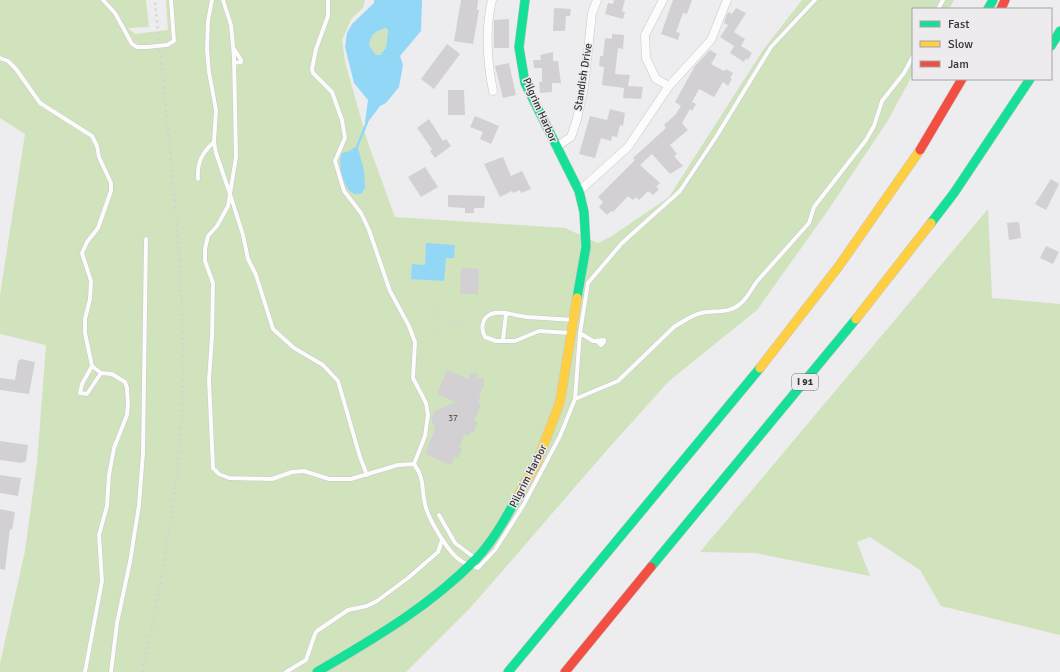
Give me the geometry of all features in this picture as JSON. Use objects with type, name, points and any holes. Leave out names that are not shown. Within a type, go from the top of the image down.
[{"type":"main road","name":"Pilgrim Harbor","points":[[318,672],[395,626],[424,606],[473,561],[505,519],[537,462],[560,402],[576,333],[575,320],[586,247],[583,204],[579,191],[525,83],[519,47],[525,0]]},
{"type":"main road","points":[[1052,44],[1060,31]]},
{"type":"main road","points":[[957,89],[958,80]]},
{"type":"main road","points":[[508,672],[774,352],[822,291],[886,202],[962,80]]},
{"type":"main road","name":"I 91","points":[[565,672],[889,279],[958,186],[1029,80]]},
{"type":"street","points":[[492,0],[489,15],[488,63],[493,91]]},
{"type":"street","name":"Standish Drive","points":[[556,147],[571,137],[577,119],[584,88],[592,14],[597,0]]},
{"type":"street","points":[[663,0],[645,35],[646,58],[656,79],[669,86]]},
{"type":"street","points":[[579,191],[628,147],[669,86],[711,40],[727,0]]},
{"type":"lane","points":[[103,0],[115,13],[132,44],[139,47],[169,44],[174,41],[171,0]]},
{"type":"lane","points":[[223,0],[231,25],[234,49],[236,157],[228,206],[217,226],[208,236],[205,249],[205,261],[213,280],[212,336],[209,380],[213,468],[219,474],[229,478],[272,480],[292,472],[304,471],[337,480],[351,479],[398,465],[414,464]]},
{"type":"lane","points":[[328,0],[328,16],[316,49],[312,69],[313,73],[332,92],[342,120],[344,138],[336,161],[344,191],[361,213],[370,230],[390,291],[409,326],[415,342],[413,378],[426,403],[428,415],[425,436],[414,464]]},
{"type":"lane","points":[[439,515],[455,543],[478,568],[495,550],[524,504],[560,436],[575,399],[576,333],[588,283],[622,243],[680,191],[720,131],[771,47],[816,0]]},
{"type":"lane","points":[[212,1],[207,49],[208,72],[216,110],[214,142],[216,153],[244,235],[248,259],[256,276],[273,329],[294,348],[323,365],[338,381],[360,457],[367,475]]},
{"type":"lane","points":[[0,58],[8,61],[16,69],[40,103],[92,136],[97,146],[100,160],[111,183],[111,191],[98,228],[87,242],[82,253],[91,281],[90,299],[85,319],[85,333],[92,366],[101,374],[112,374],[124,382],[127,388],[128,404],[127,415],[114,448],[109,475],[107,506],[99,535],[102,581],[85,672]]},
{"type":"lane","points":[[575,399],[618,381],[674,327],[684,321],[700,313],[726,311],[740,305],[746,299],[755,284],[810,223],[814,206],[866,140],[874,126],[882,101],[904,73],[912,58]]},
{"type":"lane","points":[[198,179],[198,164],[200,157],[214,142]]},
{"type":"lane","points":[[111,672],[116,622],[130,562],[140,490],[144,432],[146,239]]},
{"type":"lane","points":[[575,320],[527,317],[497,313],[489,314],[483,326],[483,334],[489,339],[521,340],[531,333],[539,331],[576,333],[589,340],[597,341]]},
{"type":"lane","points":[[503,340],[506,314]]},
{"type":"lane","points":[[92,366],[82,384],[80,393],[87,394],[101,374]]},
{"type":"lane","points":[[414,464],[423,480],[427,511],[442,540],[462,562],[473,561]]},
{"type":"lane","points":[[286,672],[306,660],[315,634],[318,631],[348,610],[367,606],[377,601],[438,552],[442,540]]},
{"type":"path","points":[[425,308],[437,307],[439,312],[437,335],[434,339]]},
{"type":"path","points":[[463,323],[464,316],[468,312]]},
{"type":"path","points":[[439,320],[483,326]]},
{"type":"path","points":[[466,384],[468,377],[466,365],[467,359],[489,339]]},
{"type":"green space","points":[[0,0],[146,0],[149,27],[128,28],[135,34],[168,30],[166,0],[365,0],[363,8],[352,18],[342,40],[345,62],[368,143],[395,217],[565,228],[598,243],[612,236],[669,197],[763,50],[802,0],[954,0],[950,8],[912,8],[912,76],[887,122],[824,216],[757,310],[669,381],[472,606],[406,672],[0,672],[0,664],[25,551],[37,463],[46,345],[0,334],[0,295],[25,134],[0,118]]},
{"type":"green space","points":[[385,28],[388,30],[386,48],[380,55],[376,55],[369,45],[371,38],[379,30]]},
{"type":"green space","points":[[988,209],[992,298],[1060,304],[1060,635],[941,606],[920,570],[870,537],[857,542],[870,576],[755,553],[700,552]]},
{"type":"water","points":[[374,0],[422,0],[421,31],[400,56],[403,65],[399,87],[386,103],[380,106],[368,122],[365,122],[368,100],[354,83],[345,47],[347,33],[352,24],[374,3]],"holes":[[[385,28],[388,30],[386,48],[380,55],[376,55],[369,45],[371,38],[379,30]]]},
{"type":"water","points":[[355,147],[358,148],[364,170],[365,188],[361,194],[353,194],[348,189],[343,179],[340,162],[342,153],[350,151]]},
{"type":"water","points":[[426,243],[455,245],[454,258],[446,258],[444,281],[411,279],[412,264],[425,265]]},
{"type":"building","points":[[461,0],[478,0],[477,10],[479,10],[473,44],[454,41]]},
{"type":"building","points":[[614,0],[625,0],[622,11],[625,12],[623,19],[605,14],[608,3],[613,4]]},
{"type":"building","points":[[673,0],[692,0],[687,14],[683,13],[676,32],[680,33],[678,40],[661,34]]},
{"type":"building","points":[[554,8],[571,9],[570,16],[566,16],[565,31],[553,31]]},
{"type":"building","points":[[736,8],[746,13],[734,32],[745,39],[741,46],[752,53],[748,60],[746,58],[744,62],[730,53],[734,46],[720,37],[728,25],[724,23],[727,14],[729,12],[732,14]]},
{"type":"building","points":[[509,19],[509,48],[494,48],[494,20]]},
{"type":"building","points":[[612,34],[624,35],[623,49],[618,48],[615,74],[630,75],[628,86],[643,87],[641,99],[623,98],[624,88],[602,85],[604,67],[599,66],[600,56],[603,56],[605,38],[612,39]]},
{"type":"building","points":[[447,44],[460,54],[434,89],[421,79]]},
{"type":"building","points":[[710,50],[717,54],[711,64],[724,71],[726,69],[733,73],[730,78],[732,79],[728,86],[723,82],[714,97],[699,89],[692,102],[696,104],[692,111],[690,109],[682,123],[688,130],[670,145],[677,154],[674,156],[683,166],[670,174],[652,154],[640,165],[660,183],[656,187],[659,189],[653,195],[648,191],[639,200],[636,197],[633,200],[628,196],[613,212],[611,211],[607,215],[599,207],[603,202],[598,197],[635,160],[633,158],[666,128],[664,125],[676,114],[681,106],[675,102],[695,66]]},
{"type":"building","points":[[553,52],[553,61],[558,61],[561,83],[552,83],[552,92],[540,93],[539,82],[542,82],[542,68],[534,68],[533,60],[541,60],[540,55]]},
{"type":"building","points":[[509,63],[516,95],[503,98],[495,66]]},
{"type":"building","points":[[448,90],[464,90],[465,115],[448,115]]},
{"type":"building","points":[[610,109],[625,113],[623,126],[620,125],[617,137],[612,136],[611,141],[601,138],[595,158],[579,154],[590,116],[607,120]]},
{"type":"building","points":[[475,116],[499,126],[491,144],[480,139],[483,132],[470,127]]},
{"type":"building","points":[[429,119],[443,141],[446,139],[451,146],[435,158],[430,151],[432,149],[417,128]]},
{"type":"building","points":[[503,157],[511,176],[522,171],[531,189],[521,193],[520,190],[513,193],[512,191],[500,197],[484,164]]},
{"type":"building","points":[[425,167],[438,187],[421,197],[408,177]]},
{"type":"building","points":[[1051,179],[1059,184],[1046,210],[1035,204]]},
{"type":"building","points":[[448,195],[485,196],[484,208],[474,208],[474,213],[465,213],[465,208],[448,207]]},
{"type":"building","points":[[1019,222],[1021,238],[1009,240],[1007,223]]},
{"type":"building","points":[[1046,246],[1059,252],[1053,264],[1040,258]]},
{"type":"building","points":[[461,268],[479,269],[478,294],[460,294]]},
{"type":"building","points":[[21,359],[35,362],[29,394],[0,390],[0,378],[15,380],[18,361]]},
{"type":"building","points":[[447,370],[470,380],[469,373],[477,373],[477,379],[484,378],[484,385],[478,403],[481,404],[475,421],[478,422],[473,433],[471,432],[469,436],[465,434],[459,448],[462,449],[458,458],[455,456],[451,465],[425,454],[435,429],[431,418],[435,411],[456,402],[437,394]]},
{"type":"building","points":[[0,441],[28,445],[26,461],[22,463],[0,460]]},
{"type":"building","points":[[0,475],[21,478],[18,496],[0,493]]},
{"type":"building","points":[[0,509],[15,512],[12,530],[10,529],[5,570],[0,569]]},
{"type":"waterway","points":[[357,147],[367,122]]},
{"type":"railway","points":[[142,672],[158,597],[171,520],[180,443],[183,366],[177,228],[155,0]]},
{"type":"traffic: fast","points":[[525,0],[519,47],[525,83],[579,191],[584,212],[586,247],[577,298]]},
{"type":"traffic: fast","points":[[989,8],[993,0]]},
{"type":"traffic: fast","points":[[1052,44],[1060,31]]},
{"type":"traffic: fast","points":[[931,223],[954,193],[1029,80]]},
{"type":"traffic: fast","points":[[651,567],[856,319]]},
{"type":"traffic: fast","points":[[508,672],[760,368]]},
{"type":"traffic: fast","points":[[317,672],[400,621],[439,593],[475,560],[493,539],[516,499]]},
{"type":"traffic: slow","points":[[760,368],[839,266],[920,150]]},
{"type":"traffic: slow","points":[[856,319],[931,223]]},
{"type":"traffic: slow","points":[[516,499],[537,462],[560,402],[577,298]]},
{"type":"traffic: jam","points":[[1001,8],[1005,0]]},
{"type":"traffic: jam","points":[[920,150],[961,80]]},
{"type":"traffic: jam","points":[[565,672],[651,567]]}]
